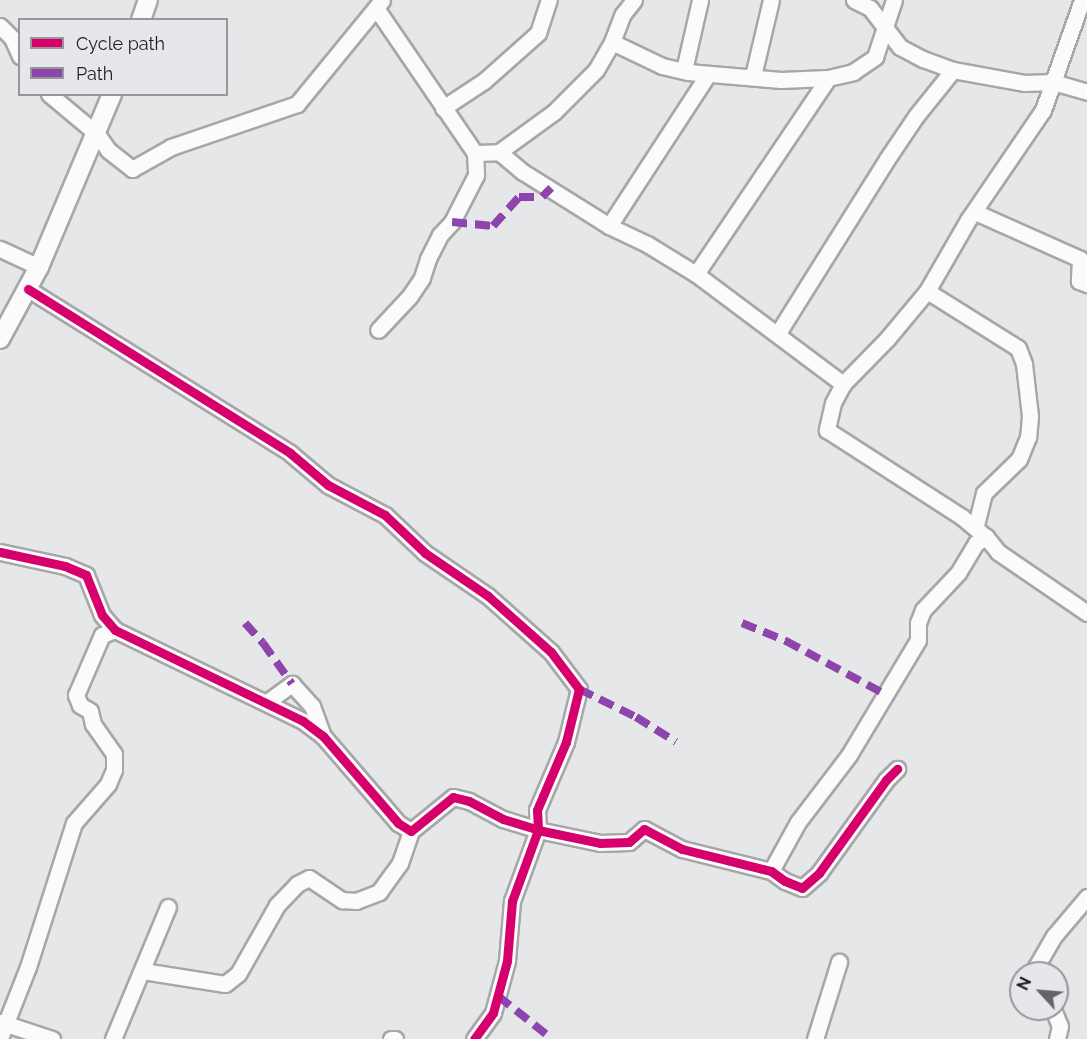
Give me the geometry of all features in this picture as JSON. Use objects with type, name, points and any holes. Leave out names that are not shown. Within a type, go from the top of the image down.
[{"type":"street","points":[[142,18],[148,0]]},
{"type":"street","points":[[443,108],[484,81],[538,33],[549,0]]},
{"type":"street","points":[[475,153],[499,152],[554,112],[596,70],[612,42],[623,14],[634,0]]},
{"type":"street","points":[[684,70],[700,0]]},
{"type":"street","points":[[753,76],[771,0]]},
{"type":"street","points":[[854,0],[870,8],[900,47],[923,59],[953,70],[1024,83],[1053,82],[1087,92]]},
{"type":"street","points":[[612,42],[662,66],[684,70],[782,80],[828,78],[854,72],[875,57],[894,0]]},
{"type":"street","points":[[1082,0],[1043,110],[1025,140],[990,185],[927,291],[887,339],[843,384],[833,403],[827,430],[981,533],[998,552],[1087,613]]},
{"type":"street","points":[[51,96],[97,134],[108,150],[132,169],[171,147],[297,104],[379,4],[443,108],[475,153],[476,174],[452,222],[440,235],[428,258],[423,278],[409,297],[378,330]]},
{"type":"street","points":[[0,26],[12,38],[18,52]]},
{"type":"street","points":[[778,333],[887,159],[916,116],[953,70]]},
{"type":"street","points":[[609,226],[708,74]]},
{"type":"street","points":[[696,274],[828,78]]},
{"type":"street","points":[[0,339],[39,267],[111,96]]},
{"type":"street","points":[[499,152],[524,172],[609,226],[647,244],[696,274],[778,333],[843,384]]},
{"type":"street","points":[[975,212],[1080,259],[1079,281],[1087,284]]},
{"type":"street","points":[[0,249],[39,267]]},
{"type":"street","points":[[28,289],[290,453],[328,484],[385,514],[425,553],[488,596],[551,652],[579,689],[566,742],[537,810],[538,830],[512,901],[507,961],[493,1013],[475,1039]]},
{"type":"street","points":[[771,871],[798,822],[849,755],[918,640],[918,623],[923,610],[958,573],[976,543],[981,533],[984,494],[1019,459],[1028,437],[1030,416],[1024,364],[1018,348],[927,291]]},
{"type":"street","points":[[0,552],[65,566],[86,575],[102,615],[115,630],[303,721],[323,736],[398,823],[411,831]]},
{"type":"street","points":[[52,1039],[2,1028],[74,823],[108,784],[114,770],[114,754],[93,724],[90,711],[80,705],[76,695],[102,635],[115,630]]},
{"type":"street","points":[[267,702],[292,684],[312,706],[323,736]]},
{"type":"street","points":[[143,971],[225,984],[238,974],[277,905],[297,884],[309,878],[342,900],[356,901],[379,892],[400,863],[411,831],[453,797],[469,801],[503,819],[538,830],[615,844],[629,842],[644,830],[682,849],[771,871],[784,881],[802,888],[819,873],[886,780],[897,769]]},
{"type":"street","points":[[1039,961],[1054,936],[1087,897]]},
{"type":"street","points":[[113,1039],[168,907]]},
{"type":"street","points":[[815,1039],[839,962]]},
{"type":"street","points":[[1057,1039],[1060,1026],[1058,1021]]},
{"type":"marked path","points":[[452,222],[493,226],[519,197],[542,197],[551,188]]},
{"type":"marked path","points":[[245,623],[263,643],[292,684]]},
{"type":"marked path","points":[[742,623],[786,641],[885,694]]},
{"type":"marked path","points":[[579,689],[636,717],[676,742]]},
{"type":"marked path","points":[[498,996],[552,1039]]},
{"type":"cycle path","points":[[28,289],[290,453],[328,485],[385,515],[425,553],[488,596],[551,652],[579,689],[566,742],[537,810],[538,830],[512,901],[507,961],[493,1013],[474,1039]]},
{"type":"cycle path","points":[[0,552],[65,566],[86,575],[102,615],[115,630],[303,721],[323,736],[398,823],[411,831],[453,797],[469,801],[503,819],[538,830],[600,843],[629,842],[644,829],[682,849],[771,871],[785,881],[802,888],[819,873],[886,780],[897,769]]}]
